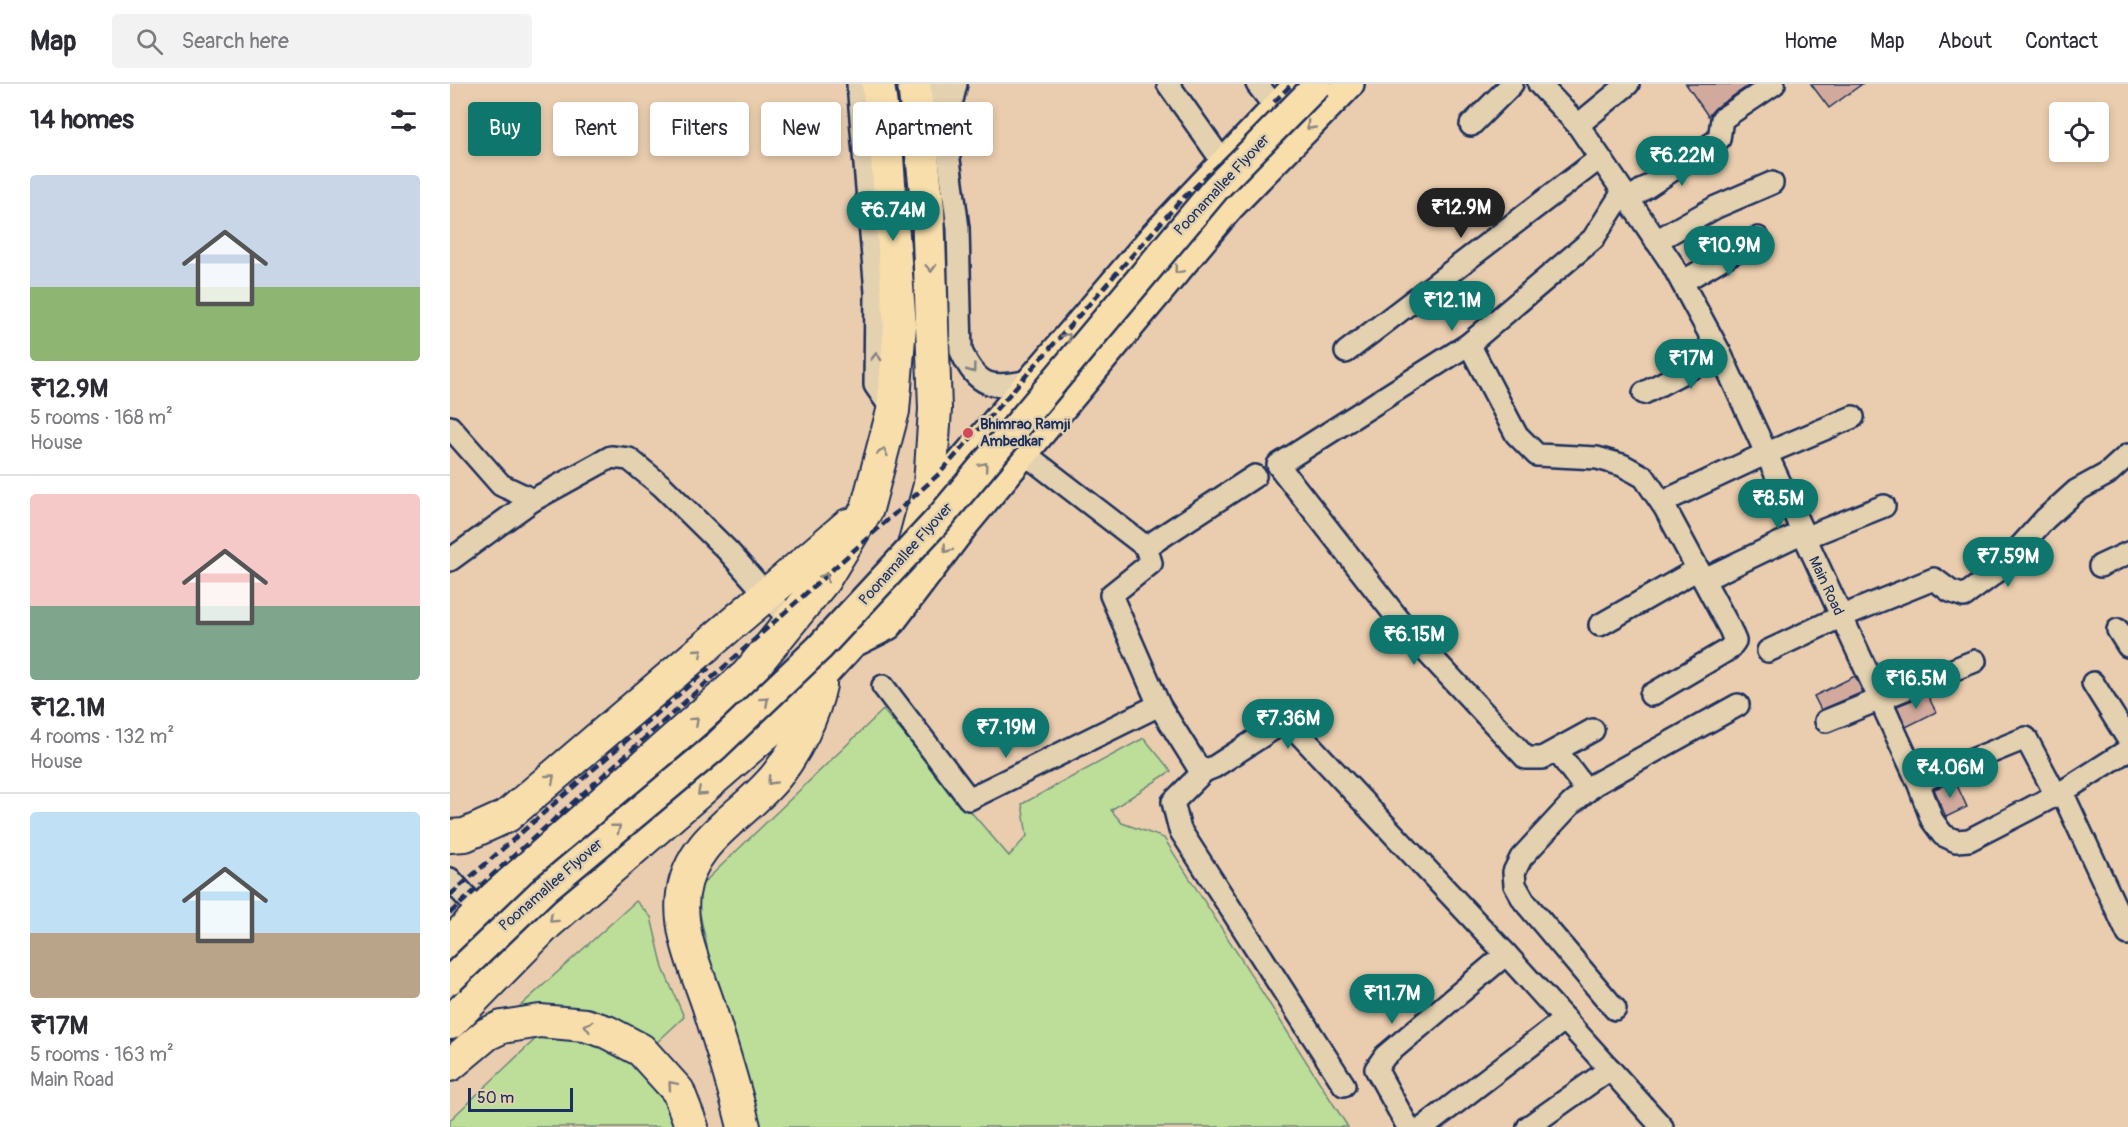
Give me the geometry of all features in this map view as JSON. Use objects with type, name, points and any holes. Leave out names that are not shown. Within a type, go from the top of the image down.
[{"type":"highway","points":[[450,944],[480,912],[747,675],[792,623],[824,580],[867,509],[893,411],[900,326],[878,84]]},
{"type":"highway","points":[[450,1023],[547,924],[769,731],[823,673],[895,589],[913,549],[930,485],[947,332],[914,84]]},
{"type":"highway","points":[[450,836],[465,835],[507,816],[867,509]]},
{"type":"highway","points":[[744,1127],[733,1080],[686,937],[683,894],[697,855],[713,834],[777,776],[817,700],[823,673]]},
{"type":"highway","points":[[730,1127],[721,1089],[670,930],[671,880],[690,837],[730,790],[769,731]]},
{"type":"highway","points":[[450,824],[507,816]]},
{"type":"highway","points":[[450,1065],[487,1034],[502,1027],[540,1021],[585,1024],[607,1032],[641,1050],[678,1091],[692,1127]]},
{"type":"main road","points":[[969,520],[946,498],[946,488],[952,473],[1029,381],[1223,162],[1298,84]]},
{"type":"main road","name":"Poonamallee Flyover","points":[[450,980],[537,896],[714,748],[819,648],[924,536],[1210,195],[1318,84]]},
{"type":"main road","points":[[846,646],[888,626],[969,520],[1230,207],[1350,84]]},
{"type":"street","points":[[858,84],[876,292],[875,385],[893,411]]},
{"type":"street","points":[[939,84],[941,102]]},
{"type":"street","points":[[952,102],[956,84]]},
{"type":"street","points":[[1168,84],[1223,162]]},
{"type":"street","points":[[1257,84],[1275,107]]},
{"type":"street","points":[[1471,125],[1512,84]]},
{"type":"street","name":"Main Road","points":[[1539,84],[1578,125],[1626,195],[1682,282],[1720,353],[1802,536],[1918,782],[1932,820],[1943,835],[1956,841],[1981,836],[2059,794]]},
{"type":"street","points":[[1578,125],[1628,84]]},
{"type":"street","points":[[1593,730],[1542,758],[1526,758],[1410,634],[1278,465],[1469,344],[1593,239],[1626,195],[1715,142],[1720,136],[1719,124],[1722,119],[1774,84]]},
{"type":"street","points":[[949,156],[958,228],[947,332],[961,351],[967,364],[981,381],[993,386],[1029,381]]},
{"type":"street","points":[[1346,352],[1600,158]]},
{"type":"street","points":[[1656,241],[1716,207],[1772,183]]},
{"type":"street","points":[[1682,282],[1758,238]]},
{"type":"street","points":[[1469,344],[1516,434],[1537,455],[1597,458],[1622,465],[1644,477],[1705,572],[1735,641],[1733,645],[1651,695]]},
{"type":"street","points":[[1644,393],[1720,353]]},
{"type":"street","points":[[1673,497],[1765,454],[1853,417]]},
{"type":"street","points":[[450,427],[501,485],[533,501]]},
{"type":"street","points":[[1024,453],[1146,547],[1151,563],[1110,595],[1159,705],[1198,767],[1204,771]]},
{"type":"street","points":[[1768,651],[1840,616],[1934,579],[1950,591],[1964,596],[1999,570],[2045,519],[2076,491],[2107,474],[2128,455]]},
{"type":"street","points":[[450,560],[533,501],[611,457],[629,459],[670,494],[728,551],[792,623]]},
{"type":"street","points":[[1146,547],[1255,476]]},
{"type":"street","points":[[1600,625],[1705,572],[1884,506]]},
{"type":"street","points":[[2100,566],[2128,553]]},
{"type":"street","points":[[1826,721],[1975,661]]},
{"type":"street","points":[[2093,683],[2128,740]]},
{"type":"street","points":[[883,686],[969,799],[1159,705]]},
{"type":"street","points":[[1615,1009],[1524,902],[1514,872],[1521,858],[1570,804],[1587,791],[1738,705]]},
{"type":"street","points":[[1344,1085],[1180,830],[1173,802],[1204,771],[1276,727],[1286,724],[1293,727],[1506,954],[1610,1069],[1656,1125]]},
{"type":"street","points":[[1918,782],[2026,738],[2059,794],[2128,934]]},
{"type":"street","points":[[2059,794],[2128,750]]},
{"type":"street","points":[[1557,751],[1587,791]]},
{"type":"street","points":[[450,879],[480,912]]},
{"type":"street","points":[[1408,1127],[1376,1070],[1385,1056],[1506,954]]},
{"type":"street","points":[[1424,1127],[1565,1019]]},
{"type":"street","points":[[1528,1127],[1610,1069]]},
{"type":"green space","points":[[883,710],[1009,856],[1027,836],[1022,804],[1144,738],[1171,771],[1111,810],[1122,823],[1164,838],[1348,1127],[753,1127],[721,1012],[695,891]]},
{"type":"green space","points":[[636,901],[651,917],[663,968],[684,1017],[654,1045],[556,1008],[517,1009]]},
{"type":"green space","points":[[546,1029],[576,1032],[634,1062],[671,1101],[679,1127],[450,1127],[450,1120]]},
{"type":"building","points":[[1686,84],[1751,84],[1715,108],[1708,116]]},
{"type":"building","points":[[1811,84],[1862,84],[1829,108]]},
{"type":"building","points":[[1855,676],[1863,692],[1821,710],[1814,696]]},
{"type":"building","points":[[1927,694],[1936,712],[1906,727],[1897,706]]},
{"type":"building","points":[[1955,781],[1967,807],[1946,817],[1934,789]]},
{"type":"railway","points":[[1274,102],[1292,84]]},
{"type":"railway","points":[[450,913],[940,473],[1181,200],[1306,84]]},
{"type":"railway","points":[[450,895],[709,668]]},
{"type":"place","name":"Bhimrao Ramji Ambedkar","points":[[968,433]]}]
